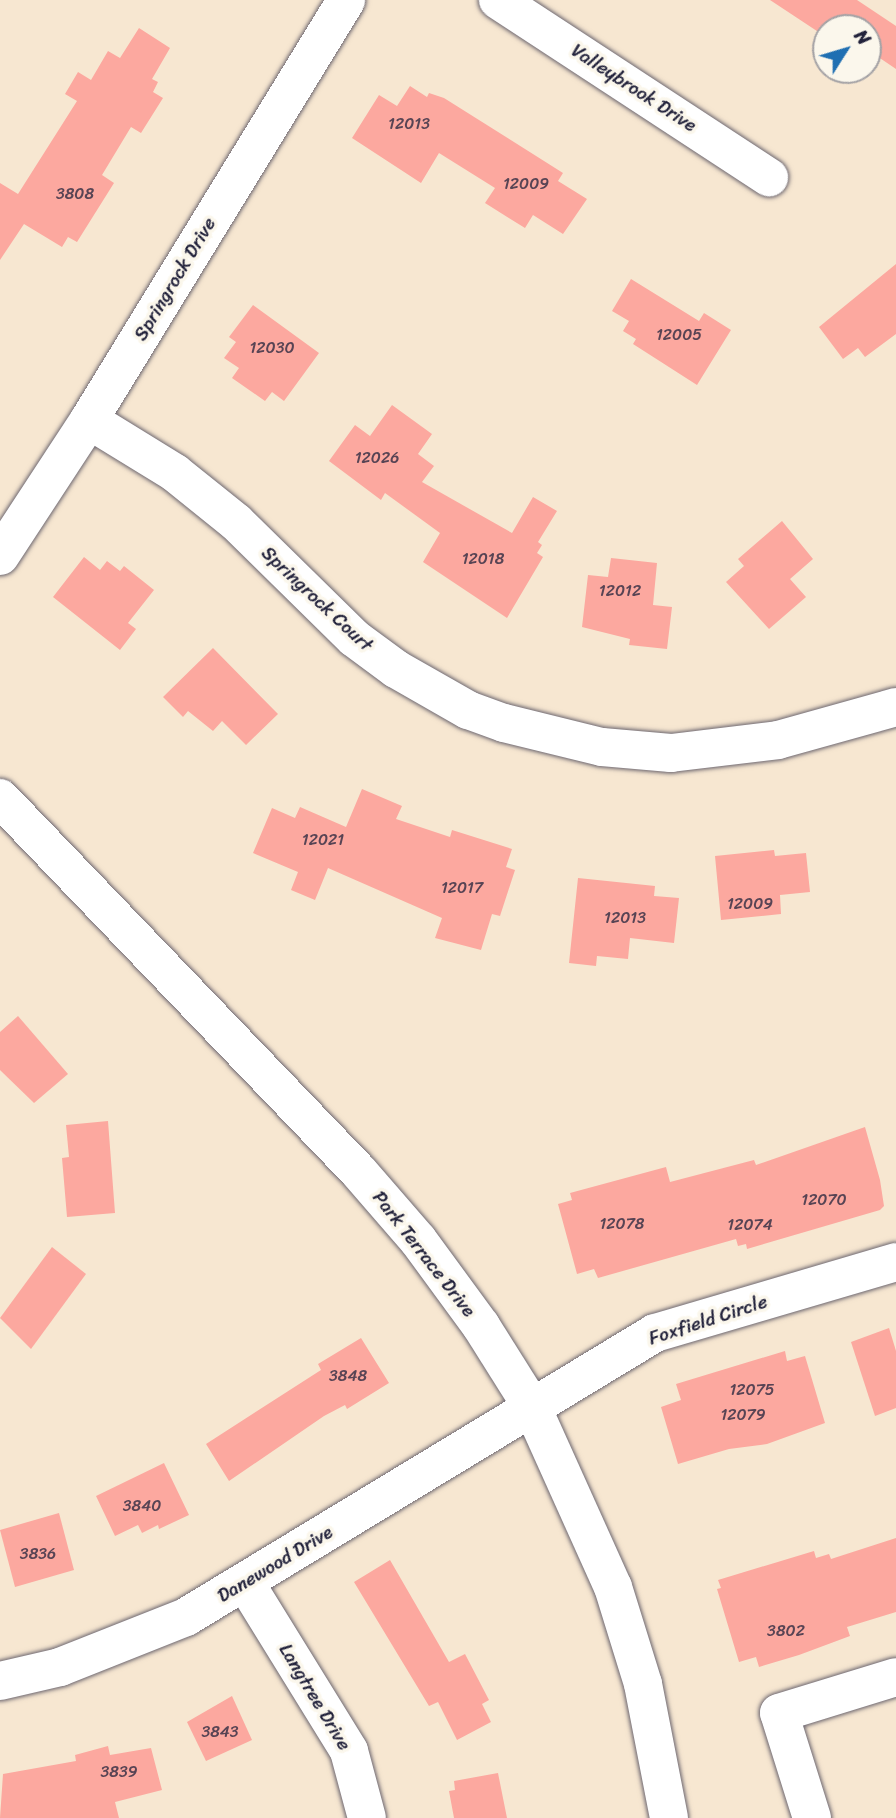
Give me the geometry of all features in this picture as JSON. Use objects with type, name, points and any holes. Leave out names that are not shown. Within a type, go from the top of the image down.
[{"type":"street","name":"Springrock Drive","points":[[0,556],[89,420],[346,0]]},
{"type":"street","name":"Valleybrook Drive","points":[[498,0],[769,177]]},
{"type":"street","name":"Springrock Court","points":[[89,420],[175,473],[236,522],[354,638],[396,669],[468,710],[504,723],[602,747],[671,753],[778,740],[896,707]]},
{"type":"street","name":"Park Terrace Drive","points":[[0,798],[376,1191],[481,1326],[532,1407],[612,1587],[643,1684],[669,1818]]},
{"type":"street","name":"Foxfield Circle","points":[[532,1407],[655,1333],[896,1262]]},
{"type":"street","name":"Danewood Drive","points":[[0,1681],[60,1667],[120,1646],[246,1584],[532,1407]]},
{"type":"street","name":"Langtree Drive","points":[[246,1584],[349,1751],[367,1818]]},
{"type":"street","points":[[812,1818],[779,1713],[896,1677]]},
{"type":"building","points":[[770,0],[857,0],[878,14],[812,14],[812,28]]},
{"type":"building","points":[[882,17],[896,26],[896,69],[882,60]]},
{"type":"building","points":[[139,28],[170,48],[152,79],[158,82],[153,92],[163,98],[141,133],[131,127],[102,175],[114,183],[77,242],[68,237],[62,247],[24,224],[0,260],[0,183],[18,194],[77,101],[65,94],[78,72],[91,80],[108,51],[120,58]]},
{"type":"building","points":[[410,86],[427,97],[429,93],[444,98],[563,173],[558,181],[587,199],[563,234],[533,215],[525,228],[485,203],[495,188],[439,153],[421,183],[352,138],[379,95],[397,106]]},
{"type":"building","points":[[896,264],[896,334],[865,357],[858,348],[843,359],[819,327]]},
{"type":"building","points":[[631,279],[699,321],[704,313],[731,330],[697,385],[633,344],[636,339],[623,331],[629,321],[612,311]]},
{"type":"building","points":[[253,305],[319,353],[284,401],[272,392],[265,401],[232,378],[239,368],[224,358],[236,342],[229,337]]},
{"type":"building","points":[[392,405],[432,434],[418,454],[434,466],[422,482],[512,533],[533,497],[557,511],[538,542],[542,545],[537,553],[543,557],[507,618],[423,562],[440,533],[385,493],[381,500],[329,461],[355,425],[370,436]]},
{"type":"building","points":[[782,521],[813,559],[790,579],[806,597],[769,629],[726,582],[744,566],[738,559]]},
{"type":"building","points":[[84,557],[100,570],[107,561],[120,571],[124,566],[154,590],[128,623],[136,629],[120,650],[53,597]]},
{"type":"building","points":[[611,558],[657,563],[653,605],[672,607],[667,649],[629,645],[630,639],[582,627],[588,575],[608,577]]},
{"type":"building","points":[[213,648],[278,714],[246,745],[222,721],[213,731],[188,711],[183,717],[163,697]]},
{"type":"building","points":[[362,789],[402,806],[396,819],[450,837],[452,830],[512,849],[506,867],[515,870],[500,916],[492,914],[481,950],[435,938],[442,918],[328,868],[315,900],[291,890],[298,872],[253,853],[272,808],[295,818],[300,807],[346,827]]},
{"type":"building","points":[[774,850],[775,856],[806,853],[810,892],[780,895],[781,914],[721,920],[715,856]]},
{"type":"building","points":[[578,878],[655,886],[654,896],[679,898],[674,943],[630,938],[628,959],[597,956],[596,966],[569,963]]},
{"type":"building","points":[[18,1016],[68,1074],[34,1103],[0,1070],[0,1032]]},
{"type":"building","points":[[108,1121],[115,1213],[67,1217],[62,1158],[69,1157],[66,1125]]},
{"type":"building","points":[[865,1127],[880,1180],[884,1206],[880,1210],[747,1249],[746,1244],[738,1246],[736,1239],[598,1278],[594,1269],[577,1274],[558,1204],[572,1200],[570,1193],[666,1167],[670,1182],[754,1160],[756,1165]]},
{"type":"building","points":[[52,1247],[86,1274],[31,1349],[0,1318]]},
{"type":"building","points":[[889,1328],[896,1351],[896,1408],[875,1416],[851,1342]]},
{"type":"building","points":[[361,1338],[389,1383],[347,1409],[345,1405],[324,1416],[229,1481],[206,1444],[321,1370],[318,1364]]},
{"type":"building","points":[[785,1351],[787,1361],[805,1356],[825,1423],[767,1444],[729,1449],[678,1464],[661,1407],[681,1400],[676,1384]]},
{"type":"building","points":[[164,1463],[189,1515],[159,1529],[158,1525],[142,1533],[138,1525],[115,1536],[96,1496]]},
{"type":"building","points":[[59,1513],[74,1570],[15,1587],[0,1530]]},
{"type":"building","points":[[896,1538],[896,1612],[847,1627],[850,1636],[799,1655],[759,1667],[756,1657],[739,1662],[717,1589],[721,1588],[718,1580],[814,1551],[816,1558],[829,1554],[831,1559]]},
{"type":"building","points":[[390,1560],[449,1662],[465,1654],[489,1700],[482,1704],[491,1722],[457,1740],[438,1702],[429,1706],[354,1582]]},
{"type":"building","points":[[232,1696],[252,1740],[206,1761],[187,1722]]},
{"type":"building","points":[[108,1746],[110,1755],[151,1748],[162,1790],[115,1802],[119,1818],[0,1818],[3,1774],[76,1761],[75,1755]]},
{"type":"building","points":[[498,1773],[507,1818],[454,1818],[449,1791],[455,1790],[454,1781]]}]
